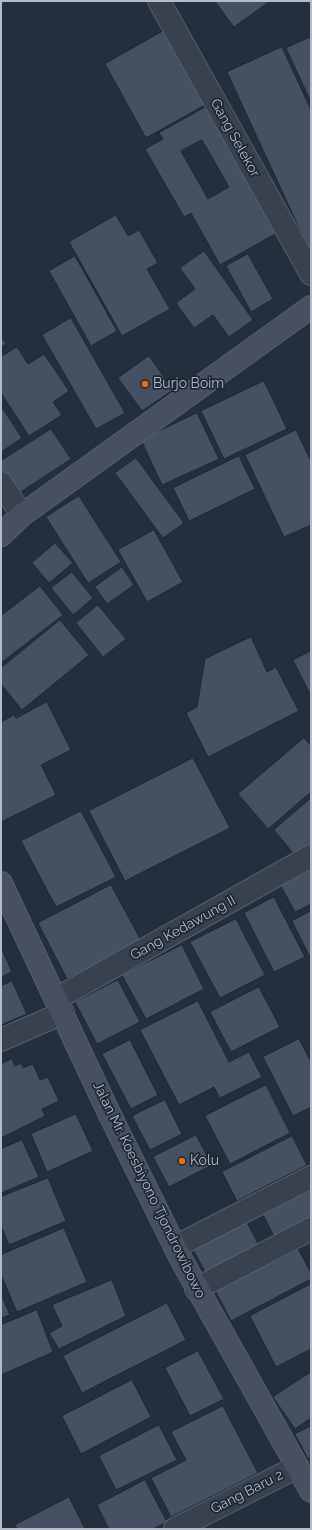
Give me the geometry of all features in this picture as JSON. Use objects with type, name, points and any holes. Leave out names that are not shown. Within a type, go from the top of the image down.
[{"type":"main road","points":[[1,535],[22,515],[311,307]]},
{"type":"main road","name":"Jalan Mr. Koesbiyono Tjondrowibowo","points":[[1,883],[108,1111],[196,1289],[311,1491]]},
{"type":"street","name":"Gang Selekor","points":[[159,1],[311,274]]},
{"type":"street","points":[[1,483],[22,515]]},
{"type":"street","name":"Gang Kedawung II","points":[[1,1040],[311,856]]},
{"type":"street","points":[[176,1247],[311,1177]]},
{"type":"street","points":[[196,1289],[311,1230]]},
{"type":"street","name":"Gang Baru 2","points":[[175,1529],[297,1467]]},
{"type":"building","points":[[215,1],[270,1],[234,27]]},
{"type":"building","points":[[170,27],[212,101],[146,138],[105,64]]},
{"type":"building","points":[[311,37],[311,102],[286,48]]},
{"type":"building","points":[[282,47],[311,110],[311,254],[227,72]]},
{"type":"building","points":[[213,103],[284,229],[220,265],[191,213],[184,217],[145,149],[163,139],[159,133]],"holes":[[[202,140],[229,187],[208,199],[181,151]]]},
{"type":"building","points":[[116,215],[128,236],[139,230],[158,263],[147,269],[170,309],[122,336],[69,242]]},
{"type":"building","points":[[204,251],[253,320],[229,337],[213,315],[194,328],[176,303],[195,289],[180,268]]},
{"type":"building","points":[[248,254],[273,299],[251,312],[226,266]]},
{"type":"building","points":[[75,256],[117,331],[91,346],[49,271]]},
{"type":"building","points":[[71,318],[125,413],[96,429],[42,335]]},
{"type":"building","points":[[1,336],[6,344],[1,347]]},
{"type":"building","points":[[17,347],[28,364],[44,354],[69,391],[53,402],[62,415],[29,436],[1,393],[1,357]]},
{"type":"building","name":"Burjo Boim","points":[[149,356],[173,390],[142,411],[118,378]]},
{"type":"building","points":[[264,381],[287,429],[224,459],[201,411]]},
{"type":"building","points":[[1,406],[22,438],[1,452]]},
{"type":"building","points":[[197,413],[219,459],[162,485],[141,440]]},
{"type":"building","points":[[51,429],[71,459],[13,497],[1,479],[1,461]]},
{"type":"building","points":[[296,430],[311,461],[311,525],[284,537],[245,455]]},
{"type":"building","points":[[239,456],[255,489],[189,521],[173,488]]},
{"type":"building","points":[[136,458],[184,523],[163,538],[115,473]]},
{"type":"building","points":[[79,496],[121,562],[88,583],[46,517]]},
{"type":"building","points":[[154,530],[183,582],[147,602],[118,550]]},
{"type":"building","points":[[55,543],[73,563],[49,583],[32,563]]},
{"type":"building","points":[[122,567],[134,585],[107,604],[95,587]]},
{"type":"building","points":[[72,572],[93,598],[73,615],[51,588]]},
{"type":"building","points":[[40,586],[63,615],[1,663],[1,616]]},
{"type":"building","points":[[98,605],[126,639],[103,657],[76,623]]},
{"type":"building","points":[[60,620],[89,655],[22,710],[1,684],[1,668]]},
{"type":"building","points":[[251,637],[267,672],[276,667],[299,711],[208,757],[186,713],[197,707],[205,659]]},
{"type":"building","points":[[311,651],[311,696],[293,660]]},
{"type":"building","points":[[47,702],[71,750],[41,765],[56,795],[1,822],[1,722],[14,715],[16,718]]},
{"type":"building","points":[[304,738],[311,746],[311,792],[268,829],[238,794]]},
{"type":"building","points":[[193,758],[230,828],[125,881],[89,811]]},
{"type":"building","points":[[311,798],[311,848],[298,859],[274,830]]},
{"type":"building","points":[[81,811],[116,877],[56,907],[21,841]]},
{"type":"building","points":[[311,862],[311,904],[295,912],[277,879]]},
{"type":"building","points":[[111,885],[143,944],[67,979],[38,923]]},
{"type":"building","points":[[274,897],[305,957],[274,972],[244,913]]},
{"type":"building","points":[[311,911],[311,959],[292,921]]},
{"type":"building","points":[[236,919],[265,975],[220,998],[190,942]]},
{"type":"building","points":[[182,945],[204,989],[146,1019],[122,975]]},
{"type":"building","points":[[1,947],[12,972],[1,977]]},
{"type":"building","points":[[118,980],[140,1022],[97,1044],[75,1002]]},
{"type":"building","points":[[12,981],[27,1014],[1,1025],[1,986]]},
{"type":"building","points":[[259,987],[280,1027],[231,1052],[210,1012]]},
{"type":"building","points":[[198,1001],[229,1062],[249,1052],[262,1077],[220,1098],[214,1087],[179,1105],[140,1030]]},
{"type":"building","points":[[299,1039],[311,1062],[311,1107],[293,1116],[263,1057]]},
{"type":"building","points":[[130,1040],[158,1095],[131,1109],[102,1054]]},
{"type":"building","points":[[12,1059],[15,1066],[21,1063],[23,1068],[33,1064],[40,1080],[48,1077],[59,1101],[42,1109],[45,1116],[1,1138],[1,1064]]},
{"type":"building","points":[[266,1085],[290,1133],[230,1164],[205,1116]]},
{"type":"building","points":[[165,1100],[182,1134],[150,1150],[132,1116]]},
{"type":"building","points":[[76,1114],[93,1151],[47,1172],[31,1134]]},
{"type":"building","name":"Kolu","points":[[196,1135],[212,1165],[169,1187],[153,1157]]},
{"type":"building","points":[[292,1136],[307,1165],[237,1201],[222,1172]]},
{"type":"building","points":[[22,1140],[39,1177],[1,1193],[1,1149]]},
{"type":"building","points":[[48,1178],[66,1221],[9,1245],[1,1226],[1,1197]]},
{"type":"building","points":[[311,1182],[311,1227],[278,1244],[260,1209]]},
{"type":"building","points":[[244,1217],[262,1251],[209,1279],[190,1244]]},
{"type":"building","points":[[64,1228],[87,1282],[17,1312],[1,1275],[1,1255]]},
{"type":"building","points":[[296,1245],[311,1273],[311,1279],[231,1321],[214,1288]]},
{"type":"building","points":[[112,1280],[126,1316],[59,1349],[49,1333],[62,1326],[52,1305]]},
{"type":"building","points":[[311,1284],[311,1349],[276,1367],[250,1316]]},
{"type":"building","points":[[1,1294],[10,1315],[1,1318]]},
{"type":"building","points":[[167,1303],[186,1340],[82,1393],[63,1356]]},
{"type":"building","points":[[37,1310],[53,1352],[1,1375],[1,1325]]},
{"type":"building","points":[[198,1351],[224,1399],[190,1416],[165,1368]]},
{"type":"building","points":[[311,1372],[311,1418],[295,1429],[273,1397]]},
{"type":"building","points":[[132,1380],[151,1417],[81,1454],[62,1416]]},
{"type":"building","points":[[223,1406],[258,1473],[171,1517],[151,1478],[186,1460],[171,1432]]},
{"type":"building","points":[[159,1425],[177,1460],[116,1490],[99,1456]]},
{"type":"building","points":[[311,1426],[311,1457],[308,1459],[295,1434]]},
{"type":"building","points":[[145,1480],[167,1522],[153,1529],[109,1529],[97,1505]]},
{"type":"building","points":[[69,1497],[85,1529],[17,1529],[15,1525]]},
{"type":"place","name":"Burjo Boim","points":[[145,384]]},
{"type":"place","name":"Kolu","points":[[182,1161]]}]
